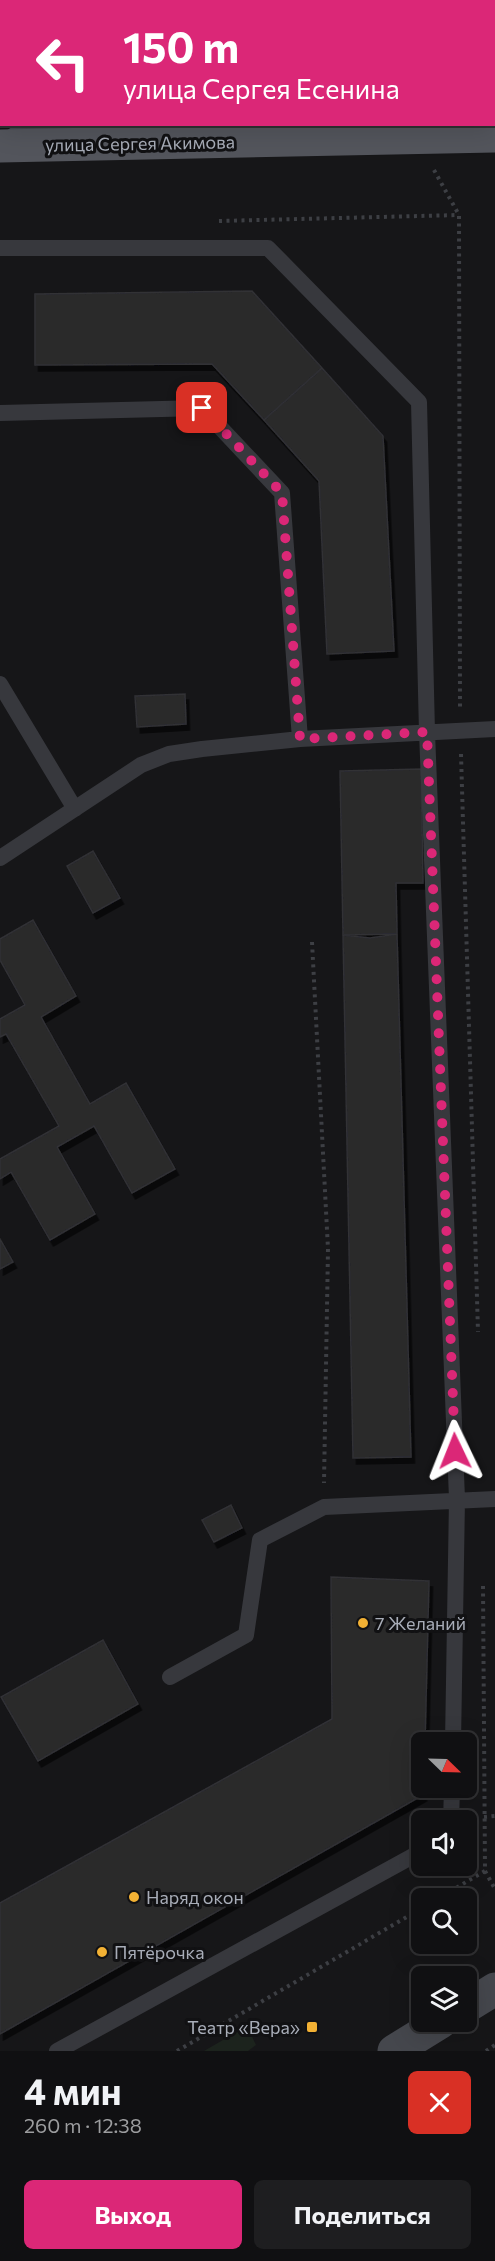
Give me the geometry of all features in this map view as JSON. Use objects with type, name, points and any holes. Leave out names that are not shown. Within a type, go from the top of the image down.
[{"type":"main road","points":[[3,146],[66,126]]},
{"type":"main road","name":"улица Сергея Акимова","points":[[3,146],[495,135]]},
{"type":"main road","points":[[477,2000],[495,1989]]},
{"type":"main road","points":[[394,2051],[425,2032]]},
{"type":"lane","points":[[0,248],[268,248],[419,402],[427,732],[457,1499],[453,1732]]},
{"type":"lane","points":[[0,413],[202,408],[282,493],[300,739]]},
{"type":"lane","points":[[0,684],[75,809]]},
{"type":"lane","points":[[0,858],[141,765],[169,754],[300,739],[495,729]]},
{"type":"lane","points":[[170,1677],[246,1635],[260,1540],[324,1507],[495,1499]]},
{"type":"lane","points":[[57,2051],[411,1857]]},
{"type":"path","points":[[430,162],[459,215],[461,731],[478,1344]]},
{"type":"path","points":[[212,221],[459,215]]},
{"type":"path","points":[[312,942],[328,1249],[324,1507]]},
{"type":"path","points":[[484,1817],[495,1816]]},
{"type":"path","points":[[484,1871],[495,1889]]},
{"type":"path","points":[[177,2051],[411,1914]]},
{"type":"path","points":[[486,2051],[495,2045]]},
{"type":"shaded area","points":[[247,2026],[256,2045],[248,2051],[204,2051]]},
{"type":"building","points":[[252,291],[322,368],[264,420],[212,364],[35,365],[35,294]]},
{"type":"building","points":[[322,368],[383,436],[394,651],[327,654],[319,481],[264,420]]},
{"type":"building","points":[[185,694],[186,724],[137,727],[135,696]]},
{"type":"building","points":[[421,769],[423,883],[396,883],[397,934],[343,935],[340,771]]},
{"type":"building","points":[[93,851],[120,898],[93,913],[67,866]]},
{"type":"building","points":[[33,920],[76,996],[41,1017],[90,1104],[126,1083],[175,1169],[132,1193],[94,1126],[57,1147],[95,1214],[50,1240],[11,1172],[0,1179],[0,1159],[59,1126],[6,1034],[0,1037],[0,1019],[25,1005],[0,960],[0,939]]},
{"type":"building","points":[[397,934],[411,1457],[353,1458],[343,935],[370,938]]},
{"type":"building","points":[[0,1239],[13,1262],[0,1269]]},
{"type":"building","points":[[231,1505],[242,1528],[214,1542],[202,1520]]},
{"type":"building","points":[[331,1577],[429,1581],[425,1732],[411,1732],[411,1798],[418,1798],[0,2034],[0,1903],[332,1719]]},
{"type":"building","points":[[103,1640],[138,1704],[38,1761],[1,1697]]},
{"type":"place","name":"7 Желаний","points":[[363,1623]]},
{"type":"place","name":"Наряд окон","points":[[134,1897]]},
{"type":"place","name":"Пятёрочка","points":[[102,1952]]},
{"type":"place","name":"Театр «Вера»","points":[[312,2027]]},
{"type":"route","points":[[202,408],[282,493],[300,739],[427,732],[455,1451]]}]
